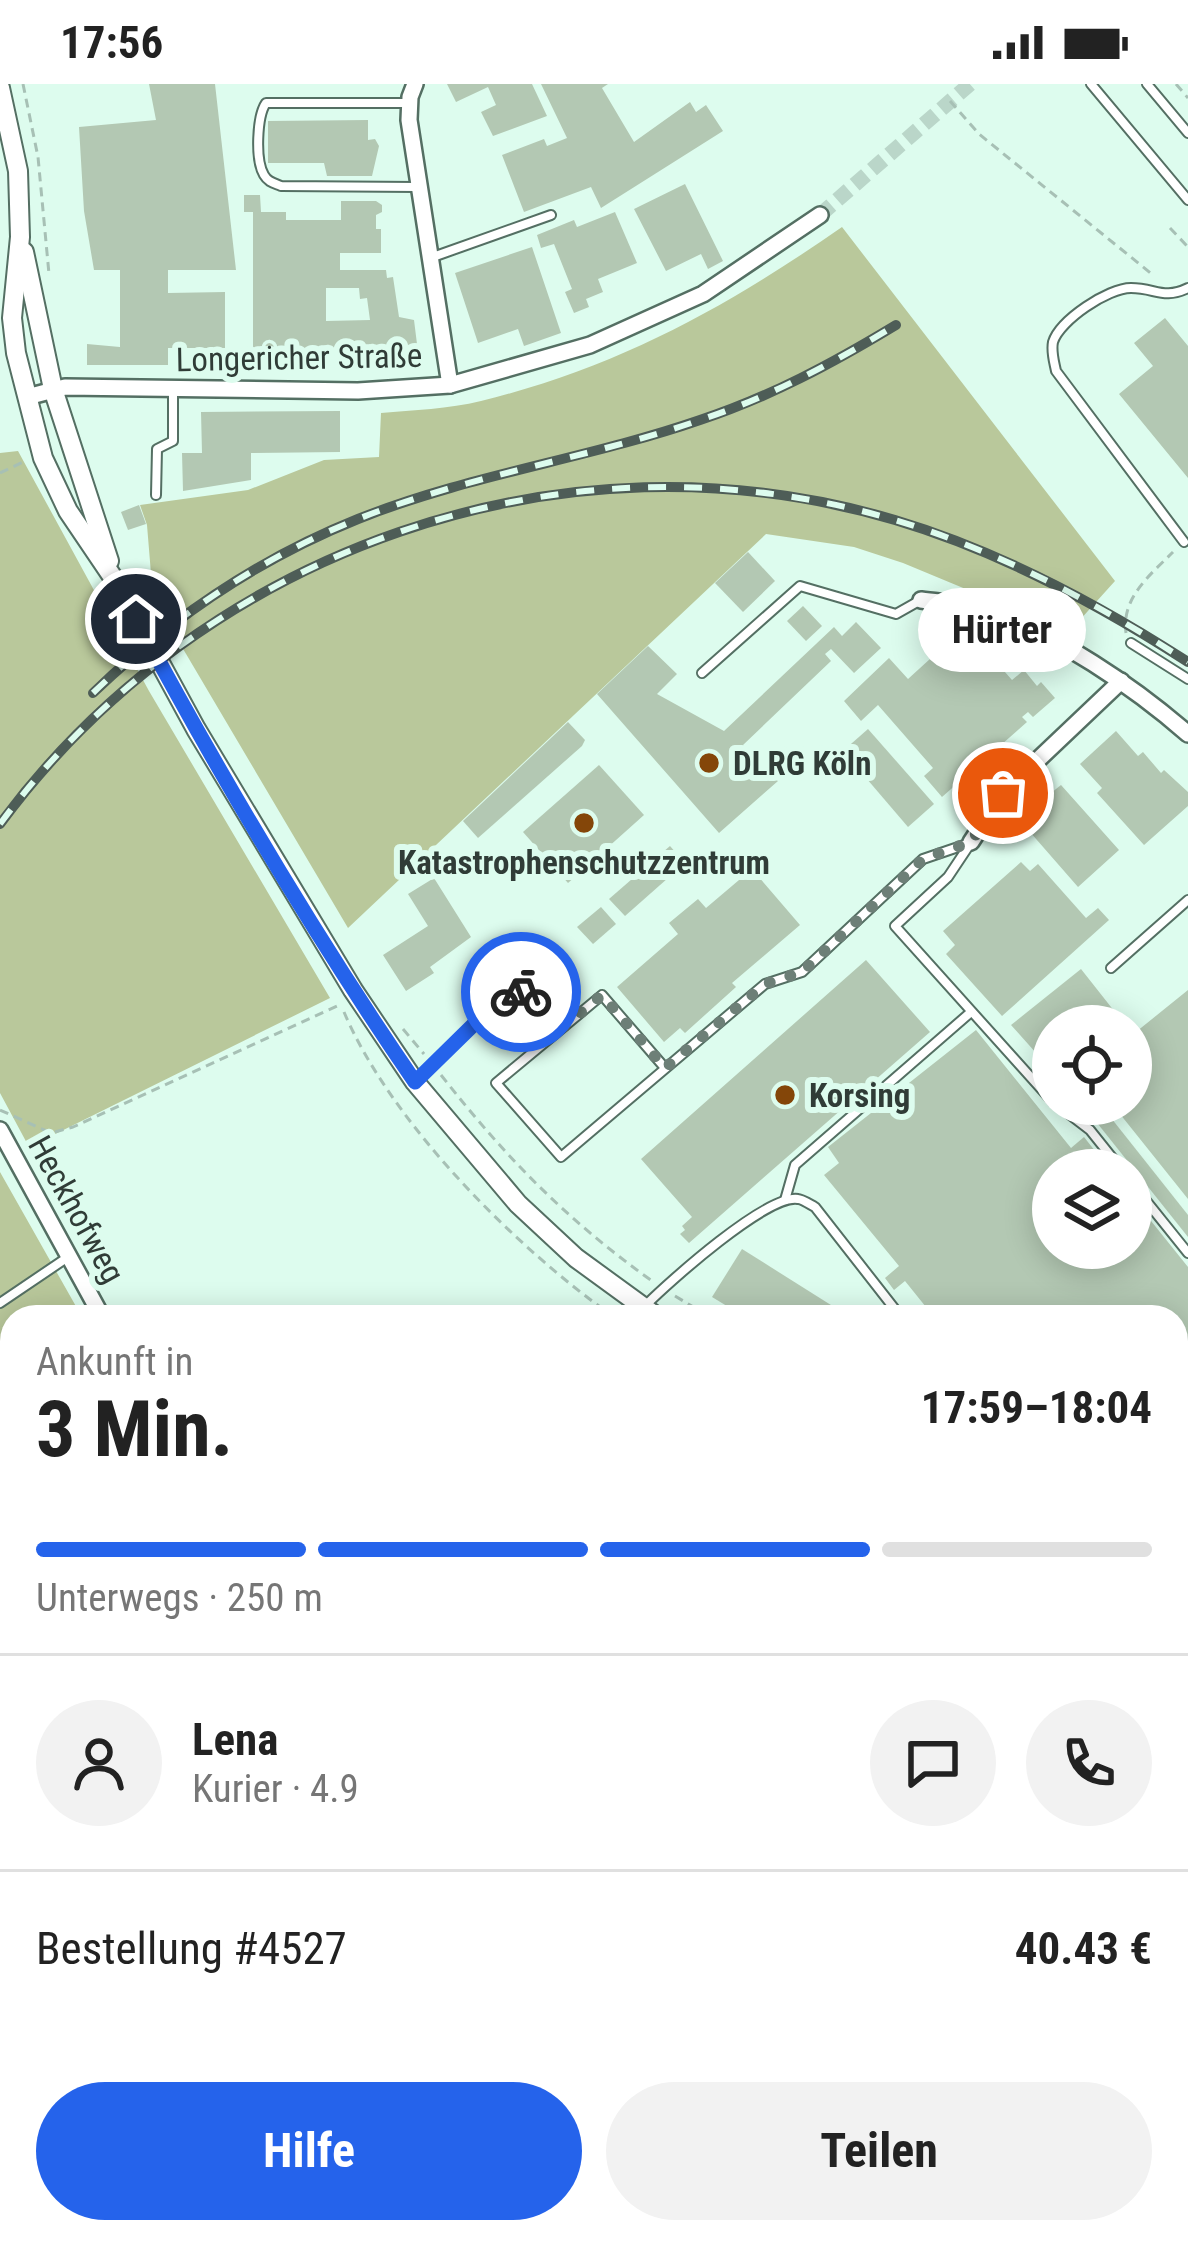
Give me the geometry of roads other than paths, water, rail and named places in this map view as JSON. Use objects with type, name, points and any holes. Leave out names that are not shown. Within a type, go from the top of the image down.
[{"type":"street","points":[[415,84],[410,103],[419,187],[450,385]]},
{"type":"street","points":[[0,88],[18,172],[20,237],[12,318],[43,458],[68,511],[116,582],[196,729],[353,990],[415,1082],[518,1204],[576,1258],[641,1305]]},
{"type":"street","name":"Longericher Straße","points":[[27,397],[53,389],[358,391],[450,385],[590,345],[703,294],[820,214]]},
{"type":"street","points":[[20,237],[53,389],[116,582]]},
{"type":"street","points":[[921,600],[984,609],[1039,634],[1120,681],[1188,734]]},
{"type":"street","points":[[971,842],[1003,793],[1120,681]]},
{"type":"street","name":"Heckhofweg","points":[[0,1130],[96,1305]]},
{"type":"lane","points":[[1091,84],[1188,200]]},
{"type":"lane","points":[[1147,84],[1188,133]]},
{"type":"lane","points":[[410,103],[266,103],[259,113],[261,171],[281,186],[419,187]]},
{"type":"lane","points":[[430,258],[551,215]]},
{"type":"lane","points":[[1184,542],[1056,371],[1052,349],[1056,335],[1090,303],[1110,292],[1129,287],[1174,295],[1188,289]]},
{"type":"lane","points":[[156,495],[157,449],[173,441],[172,388]]},
{"type":"lane","points":[[702,673],[800,586],[896,614],[921,600]]},
{"type":"lane","points":[[1131,643],[1188,679]]},
{"type":"lane","points":[[971,842],[948,877],[895,926],[1032,1079]]},
{"type":"lane","points":[[665,1068],[602,995],[496,1083],[560,1157],[765,984],[802,972],[923,859],[971,842]]},
{"type":"lane","points":[[1111,968],[1188,900]]},
{"type":"lane","points":[[415,1082],[515,984],[538,946]]},
{"type":"lane","points":[[515,984],[556,1033]]},
{"type":"lane","points":[[785,1200],[795,1165],[971,1012]]},
{"type":"lane","points":[[1083,1125],[1105,1149]]},
{"type":"lane","points":[[656,1305],[663,1288],[698,1257],[785,1200],[800,1198],[815,1208],[892,1305]]},
{"type":"lane","points":[[1152,1208],[1188,1253]]},
{"type":"lane","points":[[0,1303],[69,1256]]},
{"type":"tunnel","points":[[820,215],[970,84]]},
{"type":"railway","points":[[93,693],[217,593],[321,535],[442,490],[614,446],[726,411],[801,378],[896,325]]},
{"type":"railway","points":[[0,824],[83,728],[179,646],[286,581],[400,532],[520,500],[644,487],[770,494],[895,520],[972,547],[1046,581],[1188,662]]},
{"type":"place","name":"DLRG Köln","points":[[709,763]]},
{"type":"place","name":"Hürter","points":[[1003,793]]},
{"type":"place","name":"Katastrophenschutzzentrum","points":[[584,823]]},
{"type":"place","name":"Korsing","points":[[785,1095]]}]
